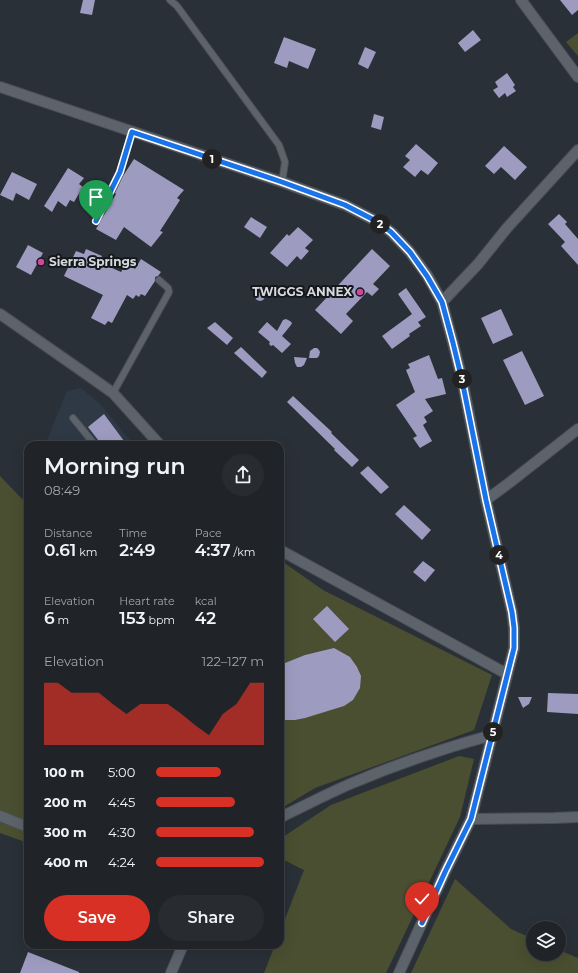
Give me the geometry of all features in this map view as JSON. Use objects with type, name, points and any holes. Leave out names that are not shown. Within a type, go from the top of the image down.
[{"type":"street","points":[[521,0],[578,77]]},
{"type":"street","points":[[0,87],[282,182],[345,205],[376,221],[391,232],[410,252],[427,276],[442,302],[462,380],[486,500],[513,617],[514,648],[471,819],[399,973]]},
{"type":"street","points":[[442,302],[478,264],[516,218],[578,150]]},
{"type":"street","points":[[0,314],[113,393],[156,441]]},
{"type":"street","points":[[486,500],[578,429]]},
{"type":"street","points":[[284,552],[507,674]]},
{"type":"street","points":[[284,816],[349,784],[410,760],[467,741],[492,735]]},
{"type":"street","points":[[0,816],[24,825]]},
{"type":"street","points":[[471,819],[578,817]]},
{"type":"street","points":[[171,973],[181,949]]},
{"type":"lane","points":[[170,0],[177,6],[279,145],[285,162],[282,182]]},
{"type":"lane","points":[[96,221],[120,172],[132,132]]},
{"type":"lane","points":[[113,393],[169,292],[168,288],[159,280]]},
{"type":"lane","points":[[74,418],[92,441]]},
{"type":"shaded area","points":[[81,388],[100,404],[131,441],[47,441],[67,391]]},
{"type":"green space","points":[[578,33],[578,56],[566,42]]},
{"type":"green space","points":[[0,476],[23,500],[24,504],[24,842],[0,833]]},
{"type":"green space","points":[[284,563],[323,590],[492,675],[474,730],[315,788],[284,807]]},
{"type":"green space","points":[[459,756],[474,759],[460,817],[386,973],[264,973],[273,949],[284,949],[284,922],[304,870],[284,860],[284,836],[331,805]]},
{"type":"green space","points":[[455,879],[511,929],[526,936],[526,961],[566,961],[566,953],[578,958],[578,973],[411,973]]},
{"type":"building","points":[[83,0],[95,0],[92,15],[80,13]]},
{"type":"building","points":[[560,0],[578,0],[578,10],[572,15]]},
{"type":"building","points":[[473,30],[481,40],[465,52],[458,43]]},
{"type":"building","points":[[284,37],[316,49],[308,69],[289,61],[287,68],[274,63]]},
{"type":"building","points":[[365,47],[376,52],[368,69],[358,64]]},
{"type":"building","points":[[507,73],[515,85],[513,87],[516,91],[507,97],[505,93],[499,98],[493,90],[498,87],[495,82]]},
{"type":"building","points":[[374,114],[384,117],[381,130],[371,127]]},
{"type":"building","points":[[416,144],[438,163],[428,175],[421,170],[415,177],[403,167],[410,160],[405,156]]},
{"type":"building","points":[[504,146],[527,167],[515,180],[501,167],[494,174],[485,166]]},
{"type":"building","points":[[134,159],[184,190],[177,198],[180,200],[160,231],[163,232],[151,247],[124,227],[116,240],[96,229],[116,194],[115,193],[123,176]]},
{"type":"building","points":[[68,168],[84,178],[79,184],[83,187],[74,202],[70,200],[66,207],[58,201],[52,212],[44,206]]},
{"type":"building","points":[[12,172],[37,184],[29,200],[16,193],[13,201],[0,195]]},
{"type":"building","points":[[559,214],[567,222],[565,224],[578,239],[578,265],[561,246],[565,242],[548,224]]},
{"type":"building","points":[[251,217],[267,227],[260,238],[244,227]]},
{"type":"building","points":[[298,227],[313,240],[305,248],[309,251],[301,260],[297,256],[287,267],[270,253],[287,234],[289,236]]},
{"type":"building","points":[[28,245],[43,253],[31,275],[16,267]]},
{"type":"building","points":[[86,249],[102,256],[99,262],[121,272],[127,263],[135,269],[141,259],[161,272],[155,277],[155,281],[145,296],[141,294],[139,297],[136,295],[133,299],[127,295],[112,323],[108,321],[105,325],[91,318],[103,295],[64,276],[76,251],[84,254]]},
{"type":"building","points":[[372,249],[390,266],[373,284],[379,289],[372,296],[367,292],[346,314],[353,321],[341,334],[315,310]]},
{"type":"building","points":[[406,288],[426,317],[418,322],[421,326],[392,349],[382,336],[412,314],[398,294]]},
{"type":"building","points":[[258,291],[262,291],[264,292],[264,300],[258,301],[255,298],[255,294]]},
{"type":"building","points":[[501,309],[513,335],[493,344],[481,318]]},
{"type":"building","points":[[286,319],[292,323],[282,336],[291,344],[282,353],[273,345],[271,346],[269,344],[270,342],[258,332],[267,322],[277,331],[283,320]]},
{"type":"building","points":[[215,322],[233,338],[227,345],[207,328]]},
{"type":"building","points":[[241,347],[267,372],[262,378],[234,353]]},
{"type":"building","points":[[314,348],[319,350],[319,356],[317,358],[309,358],[310,351]]},
{"type":"building","points":[[522,351],[544,396],[525,405],[503,360]]},
{"type":"building","points":[[429,355],[438,379],[442,378],[446,394],[425,399],[433,411],[424,417],[427,422],[423,425],[432,441],[420,448],[413,438],[417,436],[396,405],[415,392],[406,370],[410,368],[408,364]]},
{"type":"building","points":[[294,357],[307,358],[304,365],[297,367]]},
{"type":"building","points":[[293,396],[332,432],[331,433],[359,460],[352,467],[287,402]]},
{"type":"building","points":[[104,414],[124,441],[99,441],[88,427]]},
{"type":"building","points":[[368,466],[389,487],[381,494],[360,473]]},
{"type":"building","points":[[404,505],[431,530],[422,540],[395,514]]},
{"type":"building","points":[[423,561],[435,570],[425,582],[413,572]]},
{"type":"building","points":[[327,606],[349,629],[335,642],[313,619]]},
{"type":"building","points":[[334,648],[350,657],[361,676],[360,688],[353,700],[344,706],[305,718],[284,720],[284,663],[305,655]]},
{"type":"building","points":[[548,693],[578,694],[578,714],[547,712]]},
{"type":"building","points":[[518,697],[532,697],[529,704],[523,708]]},
{"type":"building","points":[[28,952],[79,972],[79,973],[20,973]]},
{"type":"place","name":"Sierra Springs","points":[[41,262]]},
{"type":"place","name":"TWIGGS ANNEX","points":[[360,292]]},
{"type":"route","points":[[96,221],[120,172],[132,132],[282,182],[345,205],[362,213],[391,232],[410,252],[427,276],[442,302],[462,380],[486,500],[512,612],[514,648],[471,819],[422,923]]}]
